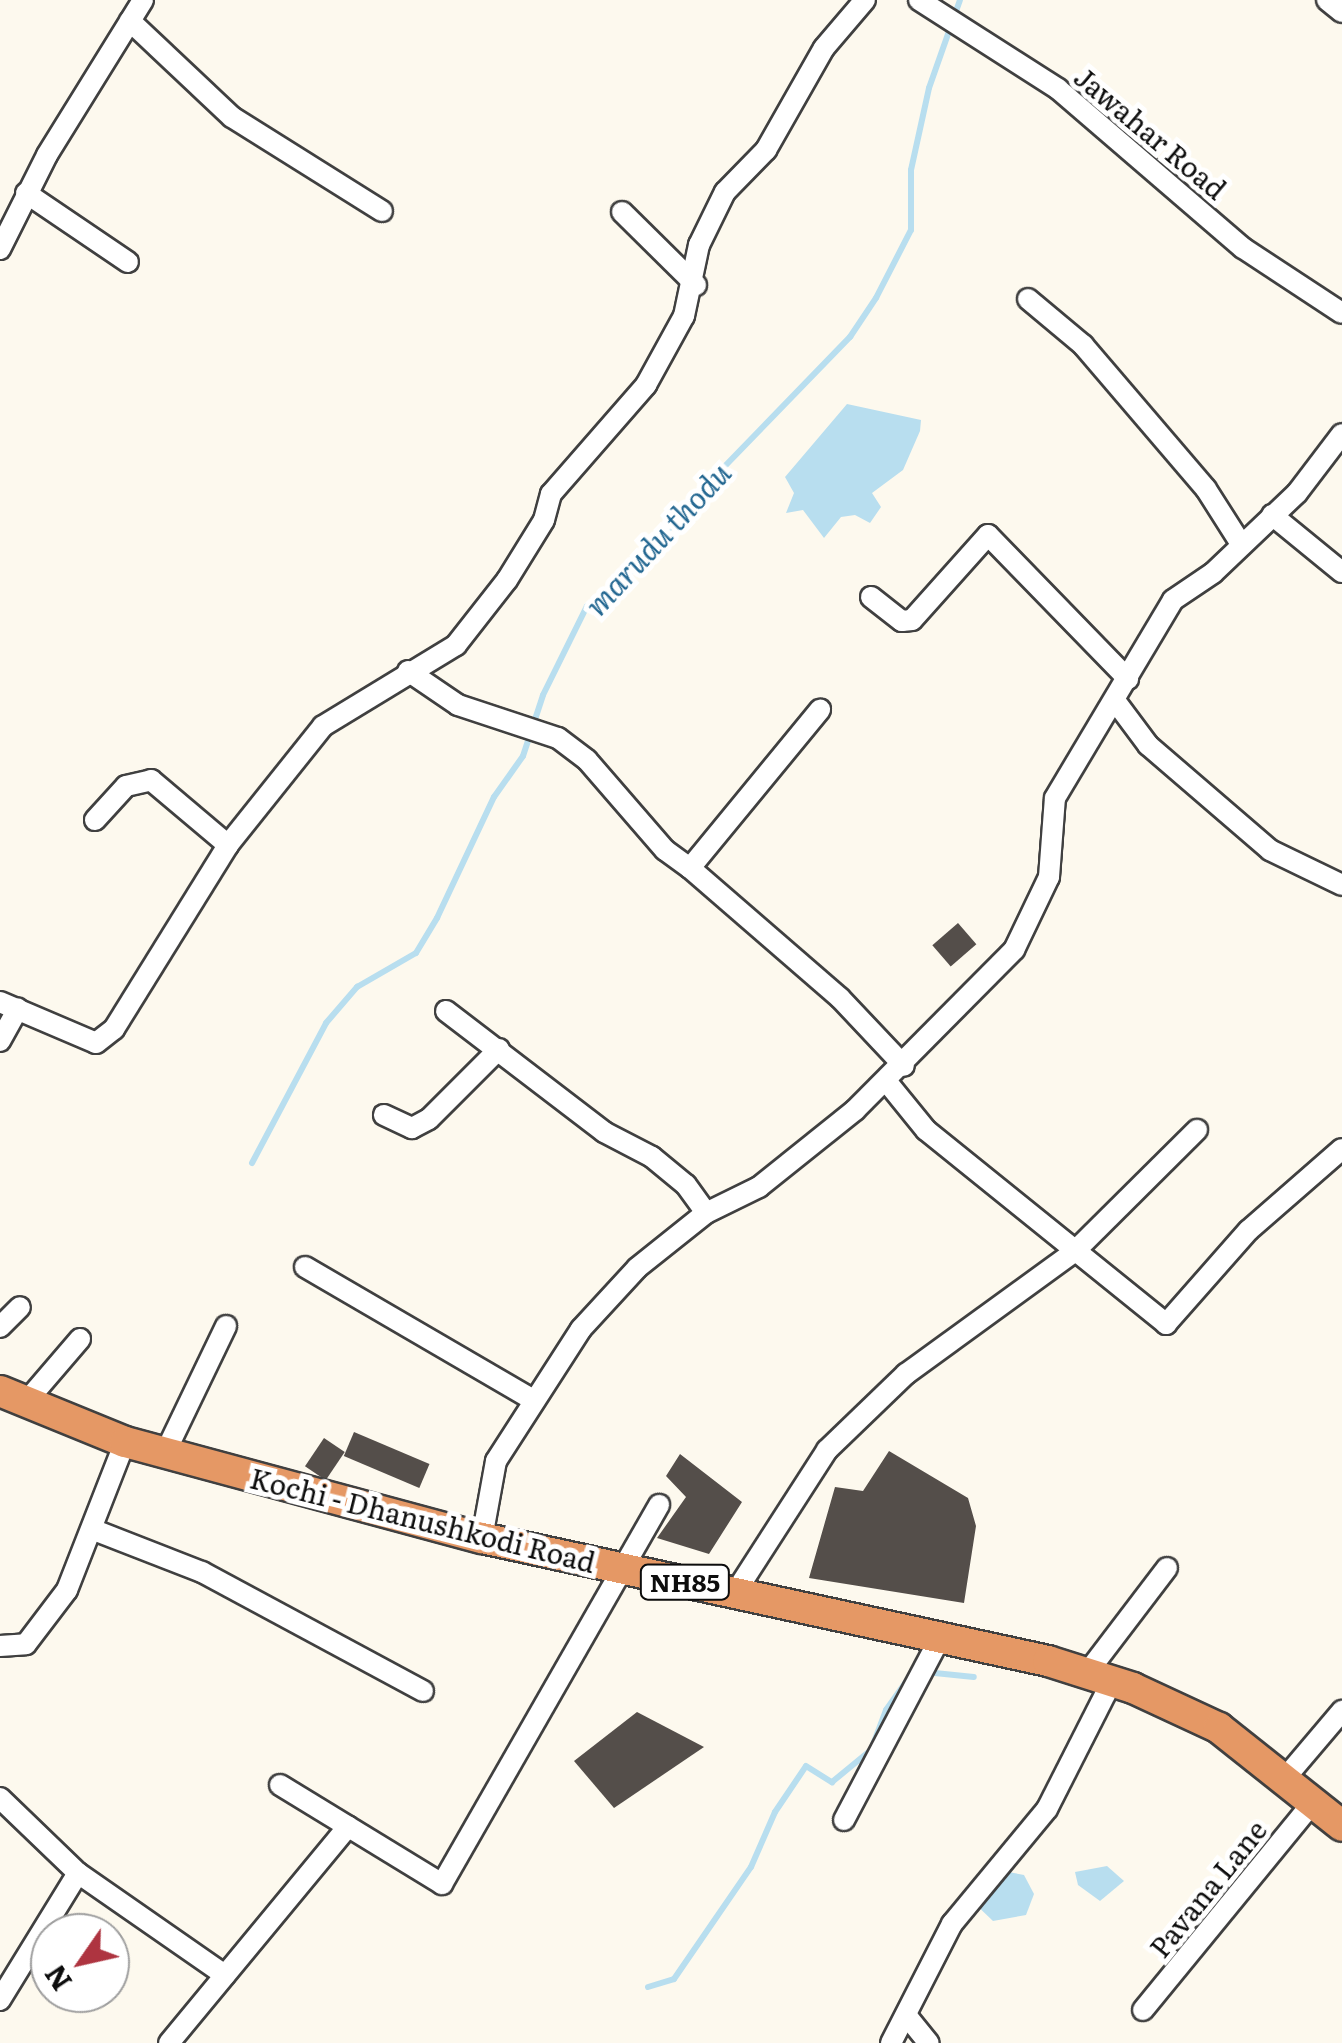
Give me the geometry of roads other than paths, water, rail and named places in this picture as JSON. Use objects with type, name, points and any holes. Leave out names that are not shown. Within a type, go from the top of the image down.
[{"type":"highway","name":"Kochi - Dhanushkodi Road","points":[[13,1396],[125,1442],[482,1538],[734,1593],[937,1648],[1099,1677],[1219,1728],[1286,1777],[1342,1826]]},
{"type":"street","points":[[0,250],[26,193],[143,0]]},
{"type":"street","points":[[0,1041],[9,1006],[96,1043],[114,1029],[228,844],[323,726],[456,644],[507,580],[544,520],[550,494],[646,385],[696,285],[698,245],[725,192],[766,150],[824,48],[866,0]]},
{"type":"street","name":"Jawahar Road","points":[[918,0],[1058,89],[1244,248],[1342,313]]},
{"type":"street","points":[[1327,0],[1342,12]]},
{"type":"street","points":[[130,21],[232,117],[382,211]]},
{"type":"street","points":[[26,193],[128,262]]},
{"type":"street","points":[[622,212],[696,285]]},
{"type":"street","points":[[1028,299],[1083,345],[1206,489],[1241,544]]},
{"type":"street","points":[[482,1538],[496,1461],[532,1398],[637,1268],[706,1214],[758,1188],[887,1082],[1014,950],[1049,876],[1055,798],[1079,749],[1116,702],[1173,600],[1272,515],[1342,434]]},
{"type":"street","points":[[1272,515],[1342,572]]},
{"type":"street","points":[[870,597],[902,621],[912,620],[988,535],[1128,680]]},
{"type":"street","points":[[408,671],[458,705],[558,738],[587,760],[665,850],[840,998],[904,1066]]},
{"type":"street","points":[[1116,702],[1148,745],[1270,850],[1342,885]]},
{"type":"street","points":[[690,868],[820,710]]},
{"type":"street","points":[[96,820],[126,786],[151,780],[228,844]]},
{"type":"street","points":[[446,1012],[604,1132],[663,1166],[706,1214]]},
{"type":"street","points":[[384,1116],[412,1128],[429,1119],[498,1049]]},
{"type":"street","points":[[887,1082],[926,1130],[1166,1324],[1249,1230],[1342,1148]]},
{"type":"street","points":[[734,1593],[827,1450],[906,1374],[1075,1251],[1197,1130]]},
{"type":"street","points":[[305,1266],[532,1398]]},
{"type":"street","points":[[0,1328],[20,1306]]},
{"type":"street","points":[[165,1453],[226,1326]]},
{"type":"street","points":[[13,1396],[80,1339]]},
{"type":"street","points":[[0,1646],[26,1644],[67,1590],[94,1530],[125,1442]]},
{"type":"street","points":[[280,1785],[442,1884],[626,1569],[659,1505]]},
{"type":"street","points":[[94,1530],[202,1572],[424,1691]]},
{"type":"street","points":[[891,2043],[952,1924],[1047,1809],[1099,1677],[1167,1568]]},
{"type":"street","points":[[844,1820],[937,1648]]},
{"type":"street","points":[[1286,1777],[1342,1711]]},
{"type":"street","points":[[0,1798],[78,1873],[225,1975]]},
{"type":"street","name":"Pavana Lane","points":[[1143,2010],[1313,1802]]},
{"type":"street","points":[[169,2043],[348,1827]]},
{"type":"street","points":[[0,2000],[78,1873]]},
{"type":"street","points":[[906,2014],[929,2043]]},
{"type":"water","points":[[847,404],[921,420],[920,431],[903,470],[872,493],[881,507],[870,523],[855,515],[841,517],[824,538],[803,510],[786,513],[794,493],[785,477]]},
{"type":"water","points":[[1107,1866],[1124,1881],[1100,1901],[1078,1885],[1075,1872]]},
{"type":"water","points":[[1003,1871],[1024,1875],[1034,1894],[1026,1915],[993,1921],[970,1899]]},
{"type":"waterway","name":"marudu thodu","points":[[252,1163],[326,1023],[357,987],[416,953],[437,918],[494,797],[523,756],[543,695],[587,606],[642,563],[693,499],[850,337],[876,298],[911,230],[911,170],[929,88],[960,0]]},
{"type":"waterway","points":[[648,1987],[674,1979],[751,1867],[775,1812],[806,1766],[832,1782],[871,1750],[886,1710],[913,1672]]},
{"type":"waterway","points":[[925,1672],[974,1677]]}]
